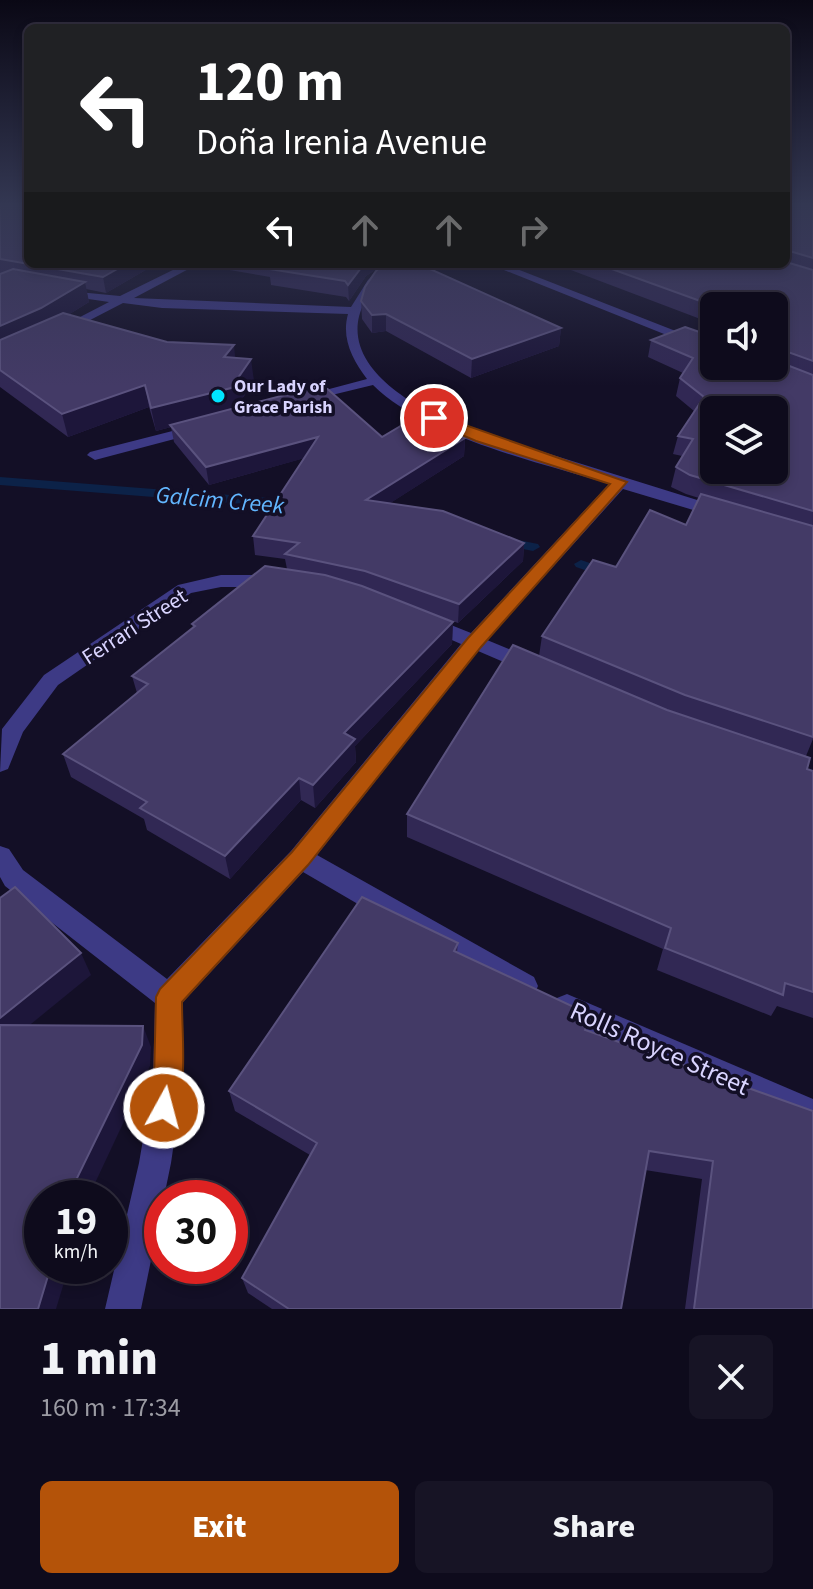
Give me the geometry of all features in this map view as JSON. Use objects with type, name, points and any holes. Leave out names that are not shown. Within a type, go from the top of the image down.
[{"type":"street","points":[[169,268],[177,273]]},
{"type":"street","points":[[54,333],[186,268]]},
{"type":"street","points":[[389,268],[368,287],[352,311],[351,331],[360,359],[374,381],[410,408],[481,438],[736,518]]},
{"type":"street","points":[[504,268],[700,345]]},
{"type":"street","points":[[52,290],[121,302],[352,311]]},
{"type":"street","points":[[286,405],[374,381]]},
{"type":"street","points":[[95,455],[213,424]]},
{"type":"street","points":[[123,1309],[155,1163],[168,1081],[169,997],[300,858],[474,642],[620,482]]},
{"type":"street","name":"Ferrari Street","points":[[0,763],[20,719],[51,680],[185,589],[221,581],[300,584]]},
{"type":"street","points":[[412,616],[549,674]]},
{"type":"street","points":[[0,856],[14,878],[169,997]]},
{"type":"street","name":"Rolls Royce Street","points":[[300,858],[545,998],[813,1115]]},
{"type":"building","points":[[790,264],[793,264],[813,270],[813,361],[788,352],[788,292],[700,292],[700,301],[609,268],[790,268]]},
{"type":"building","points":[[52,268],[119,268],[103,277]]},
{"type":"building","points":[[361,268],[348,285],[345,281],[269,269]]},
{"type":"building","points":[[379,268],[428,268],[561,328],[472,359],[386,314],[372,315],[361,301],[365,287]]},
{"type":"building","points":[[13,269],[85,282],[41,308],[0,326],[0,274]]},
{"type":"building","points":[[63,313],[167,342],[234,345],[224,357],[251,359],[231,388],[151,408],[145,385],[62,414],[0,370],[0,340]]},
{"type":"building","points":[[685,327],[700,332],[700,380],[788,380],[788,365],[813,375],[813,511],[721,484],[788,484],[788,396],[703,396],[680,378],[693,358],[651,340]]},
{"type":"building","points":[[323,385],[382,437],[414,418],[465,438],[366,500],[443,511],[524,543],[459,604],[365,571],[285,554],[299,543],[253,536],[318,437],[206,467],[170,425]]},
{"type":"building","points":[[700,403],[700,478],[676,467],[693,439],[678,436]]},
{"type":"building","points":[[701,494],[813,526],[813,737],[685,695],[542,636],[593,560],[616,567],[650,510],[686,525]]},
{"type":"building","points":[[265,566],[325,575],[362,586],[453,622],[344,733],[355,739],[313,785],[299,778],[225,856],[140,808],[147,802],[63,754],[148,684],[132,676]]},
{"type":"building","points":[[513,645],[667,710],[810,758],[807,769],[813,771],[813,992],[785,983],[783,995],[665,948],[671,928],[407,814]]},
{"type":"building","points":[[15,887],[81,953],[0,1018],[0,898]]},
{"type":"building","points":[[362,897],[458,943],[454,951],[591,1015],[585,1030],[813,1111],[813,1309],[694,1309],[713,1161],[649,1151],[621,1309],[289,1309],[248,1282],[248,1267],[317,1143],[229,1091]]},
{"type":"building","points":[[0,1025],[143,1026],[142,1045],[76,1180],[24,1180],[24,1284],[46,1284],[38,1309],[0,1309]]},
{"type":"waterway","name":"Galcim Creek","points":[[0,481],[295,504]]},
{"type":"waterway","name":"Galcim Creek","points":[[503,541],[533,547]]},
{"type":"waterway","name":"Galcim Creek","points":[[581,564],[608,574]]},
{"type":"place","name":"Our Lady of Grace Parish","points":[[218,396]]},
{"type":"route","points":[[164,1108],[168,1081],[169,997],[300,858],[474,642],[554,558],[620,482],[481,438],[434,418]]}]
